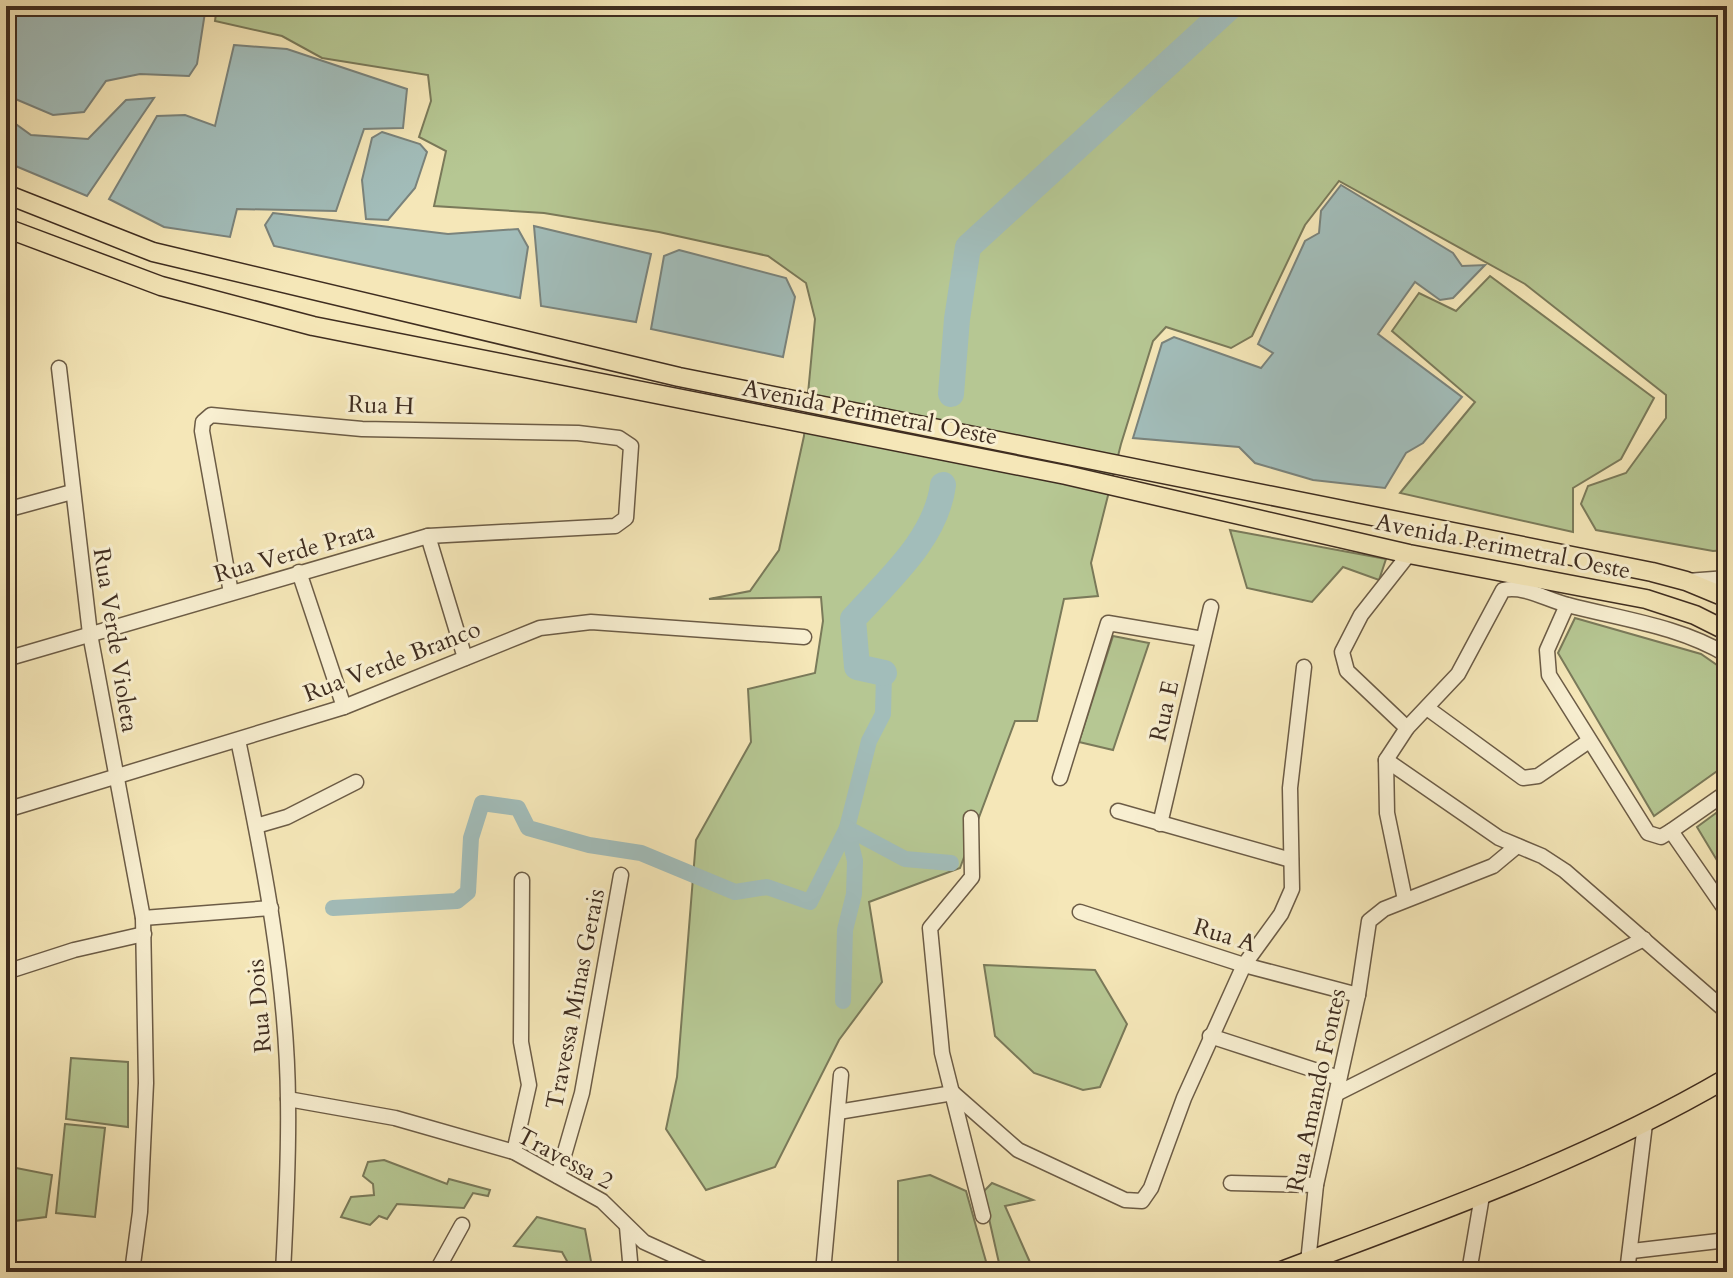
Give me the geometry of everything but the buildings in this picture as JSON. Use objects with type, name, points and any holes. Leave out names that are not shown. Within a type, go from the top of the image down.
[{"type":"main road","name":"Avenida Perimetral Oeste","points":[[6,194],[153,252],[679,377],[1686,581],[1727,598]]},
{"type":"main road","name":"Avenida Perimetral Oeste","points":[[6,228],[161,286],[313,326],[1066,475],[1409,554],[1646,599],[1727,631]]},
{"type":"main road","points":[[1279,1272],[1308,1266],[1482,1196],[1645,1124],[1727,1078]]},
{"type":"street","name":"Rua Verde Violeta","points":[[59,368],[90,634],[143,918],[146,1083],[140,1212],[132,1272]]},
{"type":"street","name":"Rua H","points":[[231,593],[202,431],[205,419],[215,414],[362,429],[515,430],[619,438],[628,442],[631,450],[626,518],[615,526],[601,527]]},
{"type":"street","points":[[6,510],[72,492]]},
{"type":"street","name":"Rua Verde Prata","points":[[6,659],[428,536],[493,530],[601,527]]},
{"type":"street","points":[[428,536],[465,658]]},
{"type":"street","points":[[1407,728],[1347,671],[1342,652],[1361,615],[1409,554]]},
{"type":"street","points":[[299,572],[344,707]]},
{"type":"street","points":[[1686,581],[1727,578]]},
{"type":"street","points":[[1517,846],[1493,866],[1405,900],[1387,813],[1386,760],[1407,728],[1458,674],[1503,590],[1514,587],[1567,605],[1644,622],[1727,655]]},
{"type":"street","points":[[1567,605],[1545,662],[1549,675],[1648,833],[1661,837],[1727,792]]},
{"type":"street","name":"Rua E","points":[[1160,824],[1211,607]]},
{"type":"street","name":"Rua Verde Branco","points":[[6,810],[344,707],[540,628],[571,623],[804,637]]},
{"type":"street","points":[[1060,778],[1081,701],[1108,623],[1203,639]]},
{"type":"street","points":[[953,1093],[1018,1150],[1125,1200],[1139,1202],[1151,1188],[1210,1036],[1244,965],[1285,906],[1292,889],[1290,788],[1304,667]]},
{"type":"street","points":[[1427,708],[1523,778],[1538,776],[1589,741]]},
{"type":"street","name":"Rua Dois","points":[[238,740],[271,908],[288,1099],[283,1272]]},
{"type":"street","points":[[1386,760],[1499,838],[1542,856],[1565,871],[1727,1012]]},
{"type":"street","points":[[256,826],[287,817],[356,782]]},
{"type":"street","points":[[1118,811],[1291,860]]},
{"type":"street","points":[[971,818],[972,877],[930,928],[938,1027],[983,1216]]},
{"type":"street","points":[[1671,831],[1726,909]]},
{"type":"street","name":"Travessa Minas Gerais","points":[[558,1176],[582,1093],[621,875]]},
{"type":"street","points":[[514,1152],[529,1085],[521,1042],[522,880]]},
{"type":"street","name":"Rua Amando Fontes","points":[[1308,1266],[1316,1185],[1358,995],[1371,917],[1405,900]]},
{"type":"street","points":[[143,918],[271,908]]},
{"type":"street","name":"Rua A","points":[[1080,912],[1244,965],[1358,995]]},
{"type":"street","points":[[6,972],[74,950],[144,934]]},
{"type":"street","points":[[1336,1094],[1644,939]]},
{"type":"street","points":[[1210,1036],[1339,1078]]},
{"type":"street","points":[[823,1272],[841,1075]]},
{"type":"street","points":[[838,1112],[953,1093]]},
{"type":"street","name":"Travessa 2","points":[[288,1099],[395,1118],[514,1152],[610,1207],[644,1242],[710,1272]]},
{"type":"street","points":[[1627,1272],[1632,1251],[1645,1124]]},
{"type":"street","points":[[1231,1183],[1316,1185]]},
{"type":"street","points":[[1469,1272],[1482,1196]]},
{"type":"street","points":[[436,1272],[462,1225]]},
{"type":"street","points":[[627,1227],[631,1272]]},
{"type":"street","points":[[1632,1251],[1727,1240]]},
{"type":"green space","points":[[217,6],[1727,6],[1727,550],[1713,551],[1596,530],[1581,504],[1588,486],[1626,473],[1666,418],[1666,395],[1525,284],[1339,181],[1305,225],[1252,336],[1231,348],[1166,327],[1153,341],[1121,444],[1091,563],[1098,596],[1064,599],[1037,721],[1015,721],[960,868],[869,902],[882,982],[839,1040],[775,1167],[706,1190],[666,1129],[677,1077],[696,840],[751,742],[748,689],[815,673],[823,621],[821,597],[709,599],[750,591],[779,550],[804,436],[815,319],[806,283],[768,256],[659,232],[544,213],[434,206],[446,151],[419,137],[431,101],[428,75],[322,58],[282,36],[215,21]]},
{"type":"green space","points":[[1490,276],[1654,398],[1621,459],[1573,488],[1573,532],[1400,493],[1475,402],[1392,331],[1419,293],[1456,311]]},
{"type":"green space","points":[[1230,530],[1386,559],[1379,580],[1343,567],[1312,602],[1247,588]]},
{"type":"green space","points":[[1575,618],[1701,654],[1727,672],[1727,764],[1654,816],[1558,653]]},
{"type":"green space","points":[[1113,636],[1149,643],[1113,750],[1079,742]]},
{"type":"green space","points":[[1727,805],[1727,877],[1697,827]]},
{"type":"green space","points":[[984,965],[1095,970],[1127,1024],[1100,1087],[1083,1090],[1034,1073],[995,1036]]},
{"type":"green space","points":[[71,1058],[128,1062],[128,1127],[66,1119]]},
{"type":"green space","points":[[65,1124],[105,1128],[95,1217],[56,1213]]},
{"type":"green space","points":[[384,1160],[447,1184],[449,1179],[490,1190],[488,1196],[473,1193],[464,1208],[397,1204],[387,1219],[379,1216],[370,1225],[341,1217],[351,1197],[374,1195],[373,1184],[363,1176],[368,1162]]},
{"type":"green space","points":[[6,1166],[52,1175],[46,1217],[6,1222]]},
{"type":"green space","points":[[930,1175],[966,1191],[989,1272],[898,1272],[898,1181]]},
{"type":"green space","points":[[992,1183],[1033,1200],[1005,1206],[1033,1269],[1001,1272],[983,1192]]},
{"type":"green space","points":[[537,1217],[585,1229],[593,1272],[573,1272],[562,1252],[514,1246]]},
{"type":"water","points":[[6,6],[206,6],[197,64],[189,76],[140,74],[106,81],[84,112],[53,115],[6,95]]},
{"type":"water","points":[[234,45],[287,49],[407,89],[403,128],[364,129],[336,211],[237,209],[230,237],[164,227],[109,199],[157,116],[185,115],[215,126]]},
{"type":"water","points":[[154,98],[87,196],[6,162],[6,117],[31,135],[88,139],[126,100]]},
{"type":"water","points":[[382,132],[420,144],[427,152],[415,188],[388,220],[366,219],[362,180],[372,138]]},
{"type":"water","points":[[1341,185],[1453,253],[1462,266],[1485,265],[1453,298],[1440,300],[1415,282],[1378,334],[1462,397],[1423,443],[1406,453],[1385,488],[1313,480],[1255,463],[1239,447],[1133,438],[1162,343],[1174,337],[1261,368],[1273,353],[1258,344],[1305,241],[1319,233],[1321,211]]},
{"type":"water","points":[[273,213],[448,234],[518,229],[528,247],[520,298],[274,246],[265,225]]},
{"type":"water","points":[[534,226],[651,254],[636,322],[541,306]]},
{"type":"water","points":[[679,250],[786,278],[795,297],[783,357],[651,329],[664,256]]},
{"type":"waterway","points":[[951,394],[957,319],[968,247],[1231,6]]},
{"type":"waterway","points":[[884,673],[857,667],[853,619],[921,541],[939,505],[943,485]]},
{"type":"waterway","points":[[333,908],[457,901],[468,892],[471,838],[482,803],[518,808],[528,828],[589,845],[641,853],[735,892],[767,887],[810,902],[847,828],[869,741],[883,714],[884,673]]},
{"type":"waterway","points":[[847,828],[905,859],[951,863]]},
{"type":"waterway","points":[[843,1001],[845,930],[854,894],[855,861],[847,828]]}]
